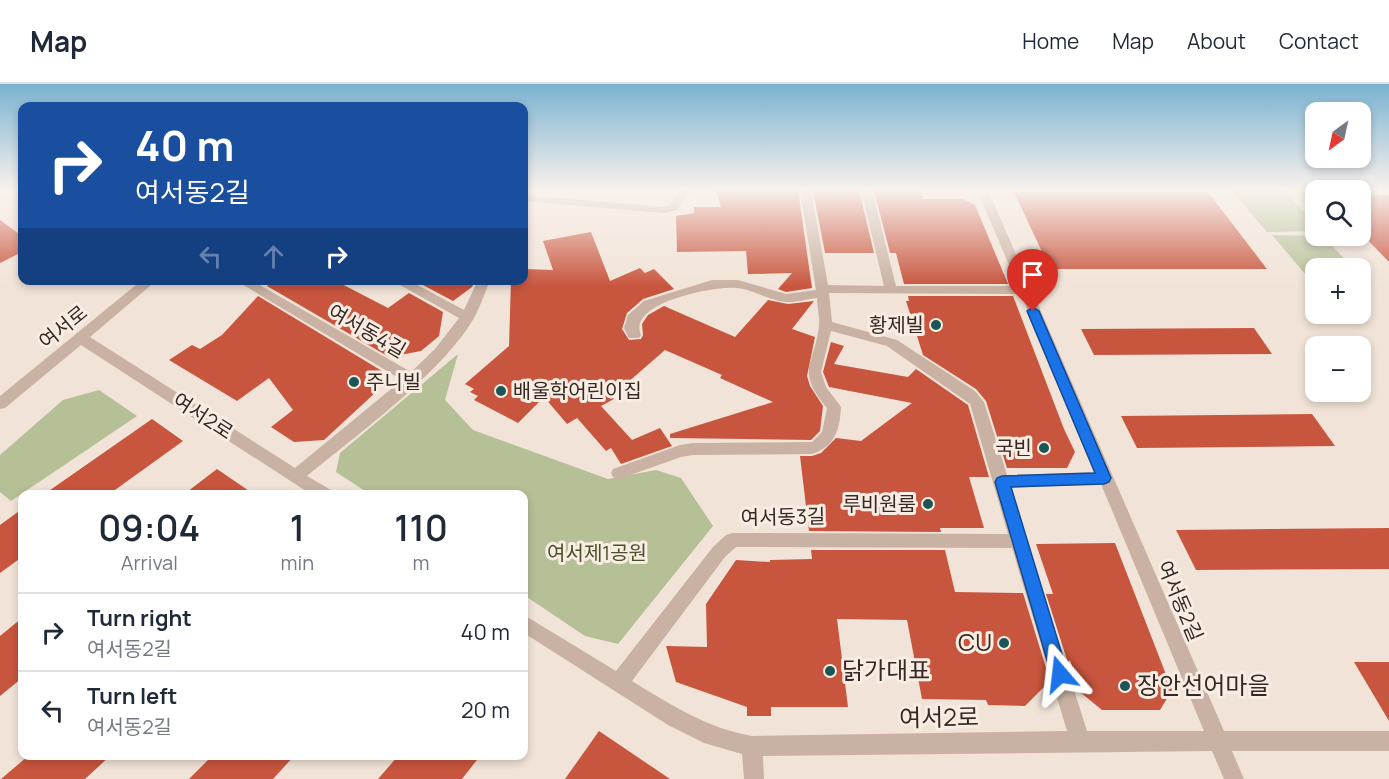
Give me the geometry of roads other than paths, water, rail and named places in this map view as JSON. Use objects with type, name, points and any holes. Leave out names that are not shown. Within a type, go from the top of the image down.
[{"type":"street","points":[[619,473],[680,451],[812,448],[822,445],[826,440],[834,410],[833,405],[817,385],[814,372],[826,325],[810,222]]},
{"type":"street","points":[[875,222],[891,290]]},
{"type":"street","name":"여서동2길","points":[[996,222],[1234,779]]},
{"type":"street","points":[[634,335],[631,328],[633,318],[650,304],[712,284],[738,284],[786,298],[822,291],[1024,290]]},
{"type":"street","name":"여서로","points":[[0,404],[145,285]]},
{"type":"street","name":"여서동4길","points":[[250,285],[412,379]]},
{"type":"street","points":[[407,285],[468,317]]},
{"type":"street","name":"여서동4길","points":[[296,476],[412,379],[442,350],[468,317],[482,285]]},
{"type":"street","points":[[826,325],[892,343],[977,402],[1080,741]]},
{"type":"street","name":"여서2로","points":[[81,338],[317,490]]},
{"type":"street","points":[[1002,482],[1104,478]]},
{"type":"street","name":"여서동3길","points":[[618,684],[719,552],[732,540],[1018,541]]},
{"type":"street","name":"여서2로","points":[[528,626],[677,720],[709,737],[752,746],[1080,741],[1389,741]]},
{"type":"street","points":[[752,746],[754,779]]},
{"type":"place","name":"황제빌","points":[[936,325]]},
{"type":"place","name":"주니빌","points":[[354,382]]},
{"type":"place","name":"배울학어린이집","points":[[501,391]]},
{"type":"place","name":"국빈","points":[[1044,448]]},
{"type":"place","name":"루비원룸","points":[[928,504]]},
{"type":"place","name":"CU","points":[[1004,643]]},
{"type":"place","name":"닭가대표","points":[[830,671]]},
{"type":"place","name":"장안선어마을","points":[[1125,686]]},
{"type":"park label","name":"여서제1공원","points":[[597,553]]}]
